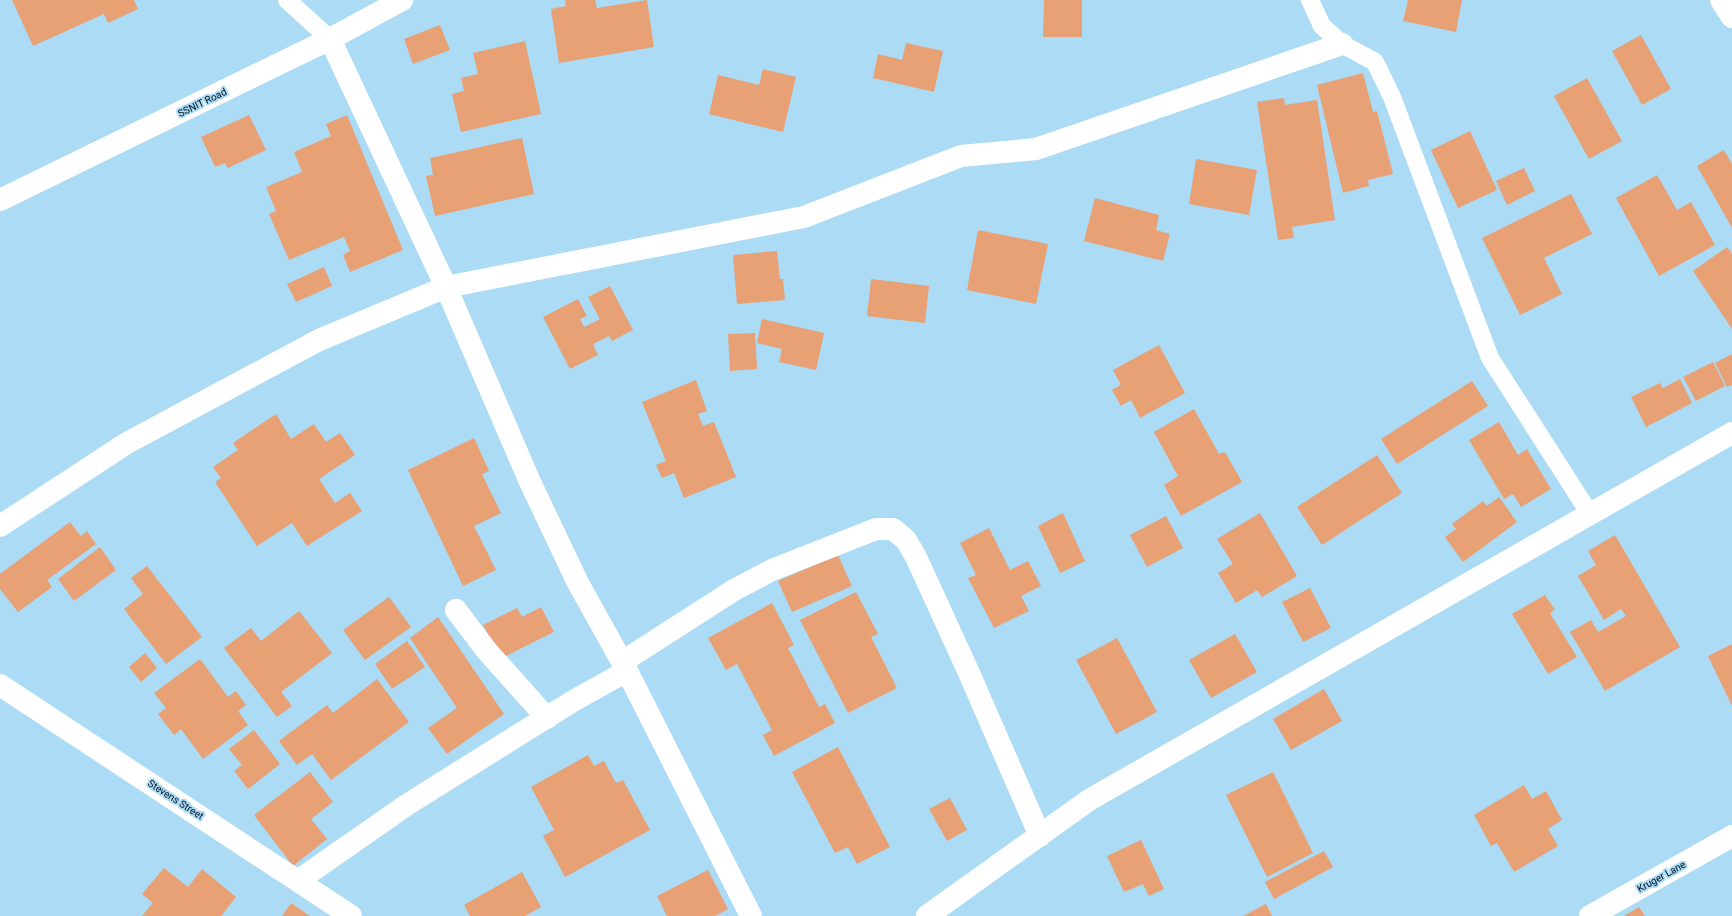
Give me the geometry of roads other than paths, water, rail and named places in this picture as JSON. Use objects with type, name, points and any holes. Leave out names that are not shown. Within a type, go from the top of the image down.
[{"type":"street","name":"SSNIT Road","points":[[0,200],[330,39],[402,0]]},
{"type":"street","points":[[1721,0],[1732,18]]},
{"type":"street","points":[[330,39],[446,287],[533,488],[578,583],[625,666],[751,916]]},
{"type":"street","points":[[0,526],[127,443],[312,344],[446,287],[804,217],[961,156],[1036,150],[1342,44]]},
{"type":"street","points":[[928,916],[1089,800],[1732,433]]},
{"type":"street","points":[[299,880],[408,804],[547,718],[625,666],[734,590],[772,570],[876,530],[893,529],[906,540],[916,558],[970,673],[1040,836]]},
{"type":"street","points":[[456,610],[487,651],[547,718]]},
{"type":"street","name":"Stevens Street","points":[[0,684],[299,880],[351,916]]},
{"type":"street","name":"Kruger Lane","points":[[1590,916],[1732,836]]},
{"type":"lane","points":[[287,0],[330,39]]},
{"type":"lane","points":[[1310,0],[1322,26],[1342,44],[1374,62],[1392,97],[1490,358],[1590,514]]}]
